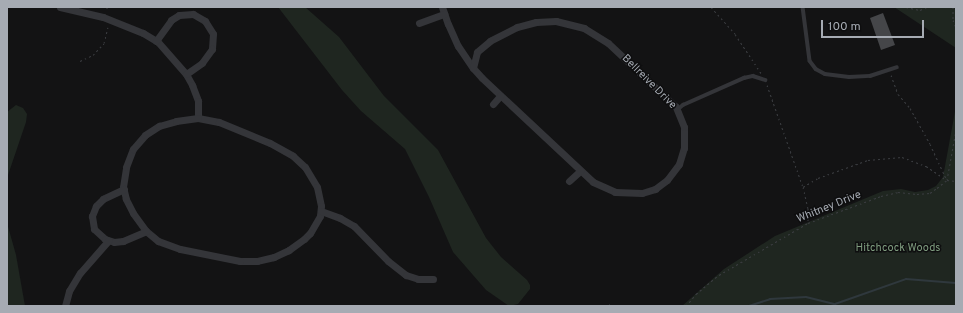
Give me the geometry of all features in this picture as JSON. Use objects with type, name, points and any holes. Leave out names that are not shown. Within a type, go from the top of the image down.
[{"type":"street","points":[[60,7],[104,17],[143,33],[156,41],[186,74],[196,93],[198,118]]},
{"type":"street","points":[[419,23],[443,10]]},
{"type":"street","name":"Bellreive Drive","points":[[443,10],[452,35],[473,68],[500,96],[593,182],[615,192],[642,193],[654,189],[672,176],[682,158],[684,127],[677,110],[660,90],[608,43],[584,28],[566,22],[536,22],[510,30],[490,41],[477,52],[474,58],[473,68]]},
{"type":"street","points":[[156,41],[171,20],[179,15],[193,14],[205,21],[213,34],[212,49],[206,59],[186,74]]},
{"type":"street","points":[[493,104],[500,96]]},
{"type":"street","points":[[198,118],[224,124],[270,143],[300,161],[317,187],[321,211],[310,233],[297,245],[274,257],[257,261],[229,260],[180,249],[158,241],[146,231],[133,213],[126,199],[124,189],[126,167],[133,149],[140,139],[152,130],[167,123],[198,118]]},
{"type":"street","points":[[569,181],[580,171]]},
{"type":"street","points":[[124,189],[103,199],[94,211],[92,220],[94,229],[100,237],[108,241],[123,241],[146,231]]},
{"type":"street","points":[[321,211],[340,218],[354,226],[388,261],[406,275],[418,279],[433,279]]},
{"type":"street","points":[[66,306],[69,291],[80,273],[108,241]]},
{"type":"lane","points":[[803,7],[810,61],[816,69],[825,74],[849,77],[870,76],[889,71],[897,67]]},
{"type":"lane","points":[[677,110],[683,105],[744,78],[753,76],[765,80]]},
{"type":"path","points":[[107,7],[108,11]]},
{"type":"path","points":[[711,7],[736,34],[765,80],[803,187],[808,208],[808,223]]},
{"type":"path","points":[[906,7],[920,10],[927,7]]},
{"type":"path","points":[[953,7],[953,20],[956,28]]},
{"type":"path","points":[[80,61],[93,55],[104,43],[108,26]]},
{"type":"path","points":[[889,71],[898,94],[910,108],[930,144],[947,180]]},
{"type":"path","points":[[947,180],[956,130]]},
{"type":"path","points":[[803,187],[818,178],[868,160],[902,157],[926,166],[947,180],[956,181]]},
{"type":"path","name":"Whitney Drive","points":[[686,306],[696,294],[720,275],[808,223],[881,196],[898,192],[917,194],[930,192],[947,180]]},
{"type":"green space","points":[[278,7],[305,7],[339,37],[384,96],[438,150],[486,238],[501,257],[527,280],[530,285],[530,289],[518,304],[509,306],[486,290],[453,252],[429,197],[405,149],[361,111],[342,90]]},
{"type":"green space","points":[[894,7],[956,7],[956,48]]},
{"type":"green space","points":[[16,105],[23,108],[27,114],[26,122],[7,178],[7,112]]},
{"type":"green space","name":"Hitchcock Woods","points":[[956,106],[956,306],[682,306],[724,269],[775,236],[883,191],[901,189],[915,192],[928,190],[936,186],[943,177]]},
{"type":"green space","points":[[7,223],[16,255],[25,306],[7,306]]},
{"type":"building","points":[[883,13],[895,45],[881,50],[870,18]]},
{"type":"waterway","points":[[749,306],[770,299],[806,297],[835,304],[906,279],[956,283]]}]
